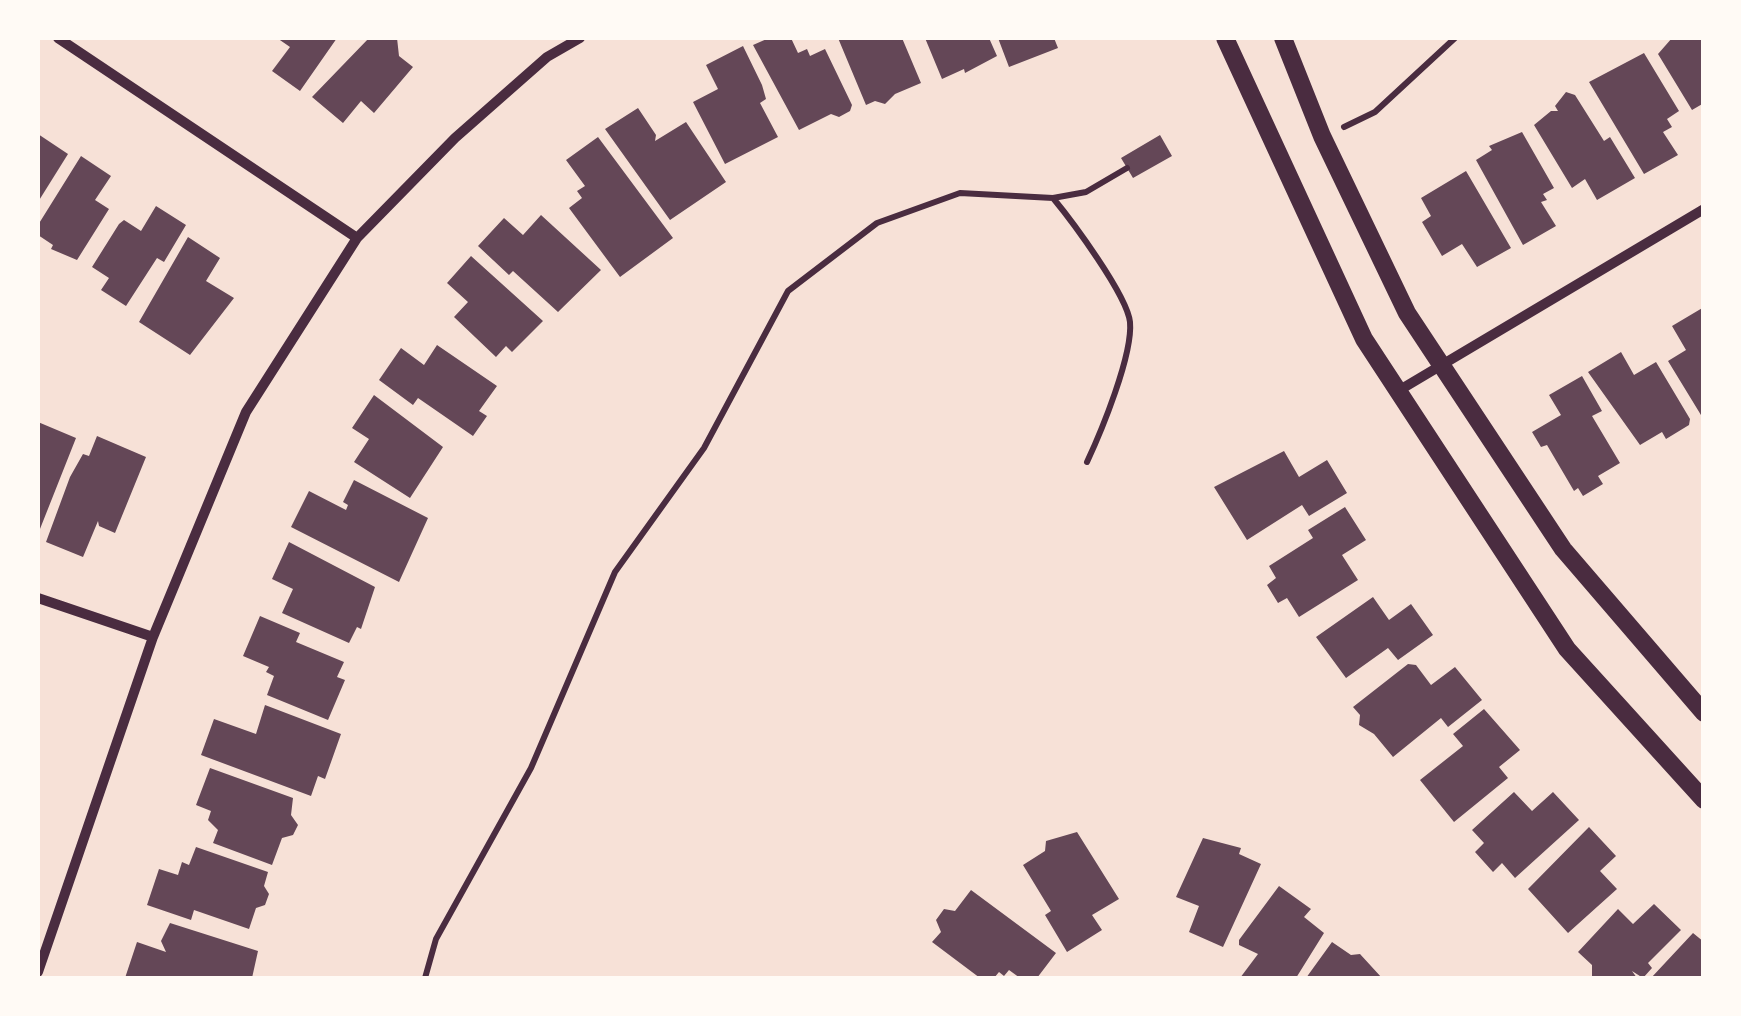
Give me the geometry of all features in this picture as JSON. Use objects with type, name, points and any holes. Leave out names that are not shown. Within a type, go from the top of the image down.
[{"type":"street","points":[[58,38],[357,238]]},
{"type":"street","points":[[38,972],[153,637],[246,412],[357,238],[455,138],[547,57],[580,38]]},
{"type":"street","points":[[1225,38],[1364,339],[1567,649],[1704,800]]},
{"type":"street","points":[[1283,38],[1322,136],[1407,314],[1563,549],[1704,713]]},
{"type":"street","points":[[1398,391],[1704,209]]},
{"type":"street","points":[[38,598],[153,637]]},
{"type":"path","points":[[1322,136],[1375,112],[1454,38]]},
{"type":"path","points":[[426,978],[436,939],[532,768],[615,572],[704,448],[788,291],[877,223],[960,193],[1053,198],[1086,192],[1127,168]]},
{"type":"path","points":[[1053,198],[1088,240],[1130,322],[1111,412],[1087,462]]},
{"type":"building","points":[[277,38],[337,38],[300,91],[272,71],[290,47]]},
{"type":"building","points":[[369,38],[397,38],[399,56],[413,67],[374,113],[361,101],[343,123],[312,97]]},
{"type":"building","points":[[769,38],[791,38],[798,53],[807,49],[810,56],[825,49],[852,105],[850,111],[839,117],[831,114],[799,130],[753,45]]},
{"type":"building","points":[[838,38],[902,38],[921,83],[895,94],[885,104],[875,101],[866,105]]},
{"type":"building","points":[[925,38],[989,38],[997,56],[965,73],[964,69],[942,79]]},
{"type":"building","points":[[998,38],[1054,38],[1058,48],[1009,67]]},
{"type":"building","points":[[1672,38],[1704,38],[1704,103],[1692,110],[1658,54]]},
{"type":"building","points":[[743,46],[762,85],[766,99],[760,103],[778,137],[725,164],[693,102],[718,89],[706,65]]},
{"type":"building","points":[[1644,53],[1679,111],[1667,119],[1672,127],[1663,132],[1678,155],[1644,174],[1589,82]]},
{"type":"building","points":[[1566,92],[1575,95],[1604,141],[1610,137],[1635,178],[1597,200],[1585,179],[1572,188],[1534,125],[1551,111],[1558,111],[1555,106]]},
{"type":"building","points":[[638,108],[656,135],[655,141],[686,122],[726,182],[670,220],[605,129]]},
{"type":"building","points":[[1522,132],[1554,188],[1543,194],[1547,200],[1541,202],[1556,226],[1523,245],[1476,160],[1492,150],[1489,146]]},
{"type":"building","points":[[38,134],[68,154],[38,202]]},
{"type":"building","points":[[1160,135],[1172,156],[1133,178],[1121,158]]},
{"type":"building","points":[[598,137],[673,238],[620,277],[569,208],[582,198],[577,191],[585,186],[566,160]]},
{"type":"building","points":[[81,156],[111,176],[95,200],[109,209],[77,260],[51,249],[53,245],[38,235],[38,225]]},
{"type":"building","points":[[1466,171],[1511,248],[1477,267],[1462,244],[1442,256],[1422,222],[1431,216],[1421,198]]},
{"type":"building","points":[[156,206],[186,225],[164,262],[157,258],[126,306],[101,290],[109,278],[92,267],[119,224],[124,220],[141,231]]},
{"type":"building","points":[[541,215],[601,270],[558,312],[478,246],[504,218],[523,235]]},
{"type":"building","points":[[188,237],[220,258],[206,281],[234,298],[190,355],[139,322]]},
{"type":"building","points":[[471,256],[543,321],[512,352],[506,346],[496,357],[454,317],[468,302],[447,283]]},
{"type":"building","points":[[1704,307],[1704,420],[1668,361],[1686,350],[1672,326]]},
{"type":"building","points":[[437,345],[497,386],[479,411],[487,416],[473,436],[418,398],[413,405],[379,380],[401,348],[424,365]]},
{"type":"building","points":[[1621,352],[1634,375],[1656,362],[1690,419],[1689,425],[1666,439],[1662,432],[1640,445],[1588,372]]},
{"type":"building","points":[[1582,376],[1602,411],[1592,416],[1620,463],[1598,476],[1603,484],[1583,496],[1578,488],[1574,491],[1547,445],[1541,447],[1532,432],[1561,415],[1549,395]]},
{"type":"building","points":[[374,395],[443,447],[410,498],[354,462],[369,439],[352,428]]},
{"type":"building","points":[[38,422],[76,438],[38,534]]},
{"type":"building","points":[[97,436],[146,457],[115,533],[99,526],[98,521],[83,557],[46,542],[70,477],[83,454],[89,456]]},
{"type":"building","points":[[1284,451],[1299,477],[1327,460],[1347,493],[1309,516],[1302,505],[1247,540],[1214,487]]},
{"type":"building","points":[[354,480],[428,518],[399,582],[291,527],[309,491],[346,510],[348,505],[343,502]]},
{"type":"building","points":[[1345,507],[1366,540],[1342,555],[1358,580],[1299,617],[1287,598],[1278,603],[1267,585],[1276,578],[1269,566],[1313,538],[1308,530]]},
{"type":"building","points":[[289,542],[375,587],[361,629],[357,627],[349,643],[282,613],[293,589],[272,579]]},
{"type":"building","points":[[1373,597],[1389,620],[1411,604],[1433,635],[1398,660],[1388,648],[1346,678],[1316,637]]},
{"type":"building","points":[[260,616],[300,633],[296,642],[344,662],[337,677],[345,680],[328,720],[267,695],[274,676],[266,672],[269,667],[243,656]]},
{"type":"building","points":[[1408,664],[1416,665],[1431,685],[1455,667],[1482,700],[1448,727],[1441,718],[1393,757],[1374,734],[1359,725],[1360,715],[1353,707]]},
{"type":"building","points":[[265,705],[341,734],[325,779],[318,776],[311,796],[201,755],[214,719],[256,734]]},
{"type":"building","points":[[1484,709],[1520,750],[1499,767],[1508,778],[1454,822],[1420,780],[1463,746],[1453,734]]},
{"type":"building","points":[[210,768],[293,798],[291,815],[298,825],[293,835],[282,838],[272,865],[213,843],[218,830],[208,820],[211,811],[196,805]]},
{"type":"building","points":[[1514,792],[1532,811],[1553,792],[1579,820],[1515,878],[1502,863],[1493,872],[1475,852],[1484,843],[1472,830]]},
{"type":"building","points":[[1589,827],[1616,856],[1600,871],[1617,889],[1568,933],[1528,889]]},
{"type":"building","points":[[1077,832],[1119,899],[1092,915],[1102,930],[1067,952],[1045,915],[1051,911],[1023,865],[1045,851],[1046,841]]},
{"type":"building","points":[[1203,838],[1241,848],[1239,854],[1261,864],[1223,947],[1189,932],[1199,906],[1176,897]]},
{"type":"building","points":[[196,847],[268,872],[264,886],[269,894],[265,905],[256,908],[249,929],[194,910],[191,920],[147,905],[159,869],[178,875],[182,862],[189,865]]},
{"type":"building","points":[[1279,886],[1311,909],[1304,917],[1324,933],[1296,978],[1240,978],[1258,954],[1239,945],[1239,940]]},
{"type":"building","points":[[971,890],[1056,953],[1037,978],[1020,978],[1009,970],[1004,976],[999,972],[994,978],[980,978],[932,942],[941,932],[936,920],[944,909],[955,911]]},
{"type":"building","points":[[1654,904],[1681,930],[1648,963],[1652,968],[1643,978],[1632,971],[1637,978],[1592,978],[1592,965],[1578,952],[1618,909],[1633,924]]},
{"type":"building","points":[[170,923],[258,951],[252,978],[125,978],[137,942],[166,952],[161,941]]},
{"type":"building","points":[[1693,933],[1704,942],[1704,978],[1651,978]]},
{"type":"building","points":[[1332,942],[1351,955],[1360,954],[1382,978],[1306,978]]}]
